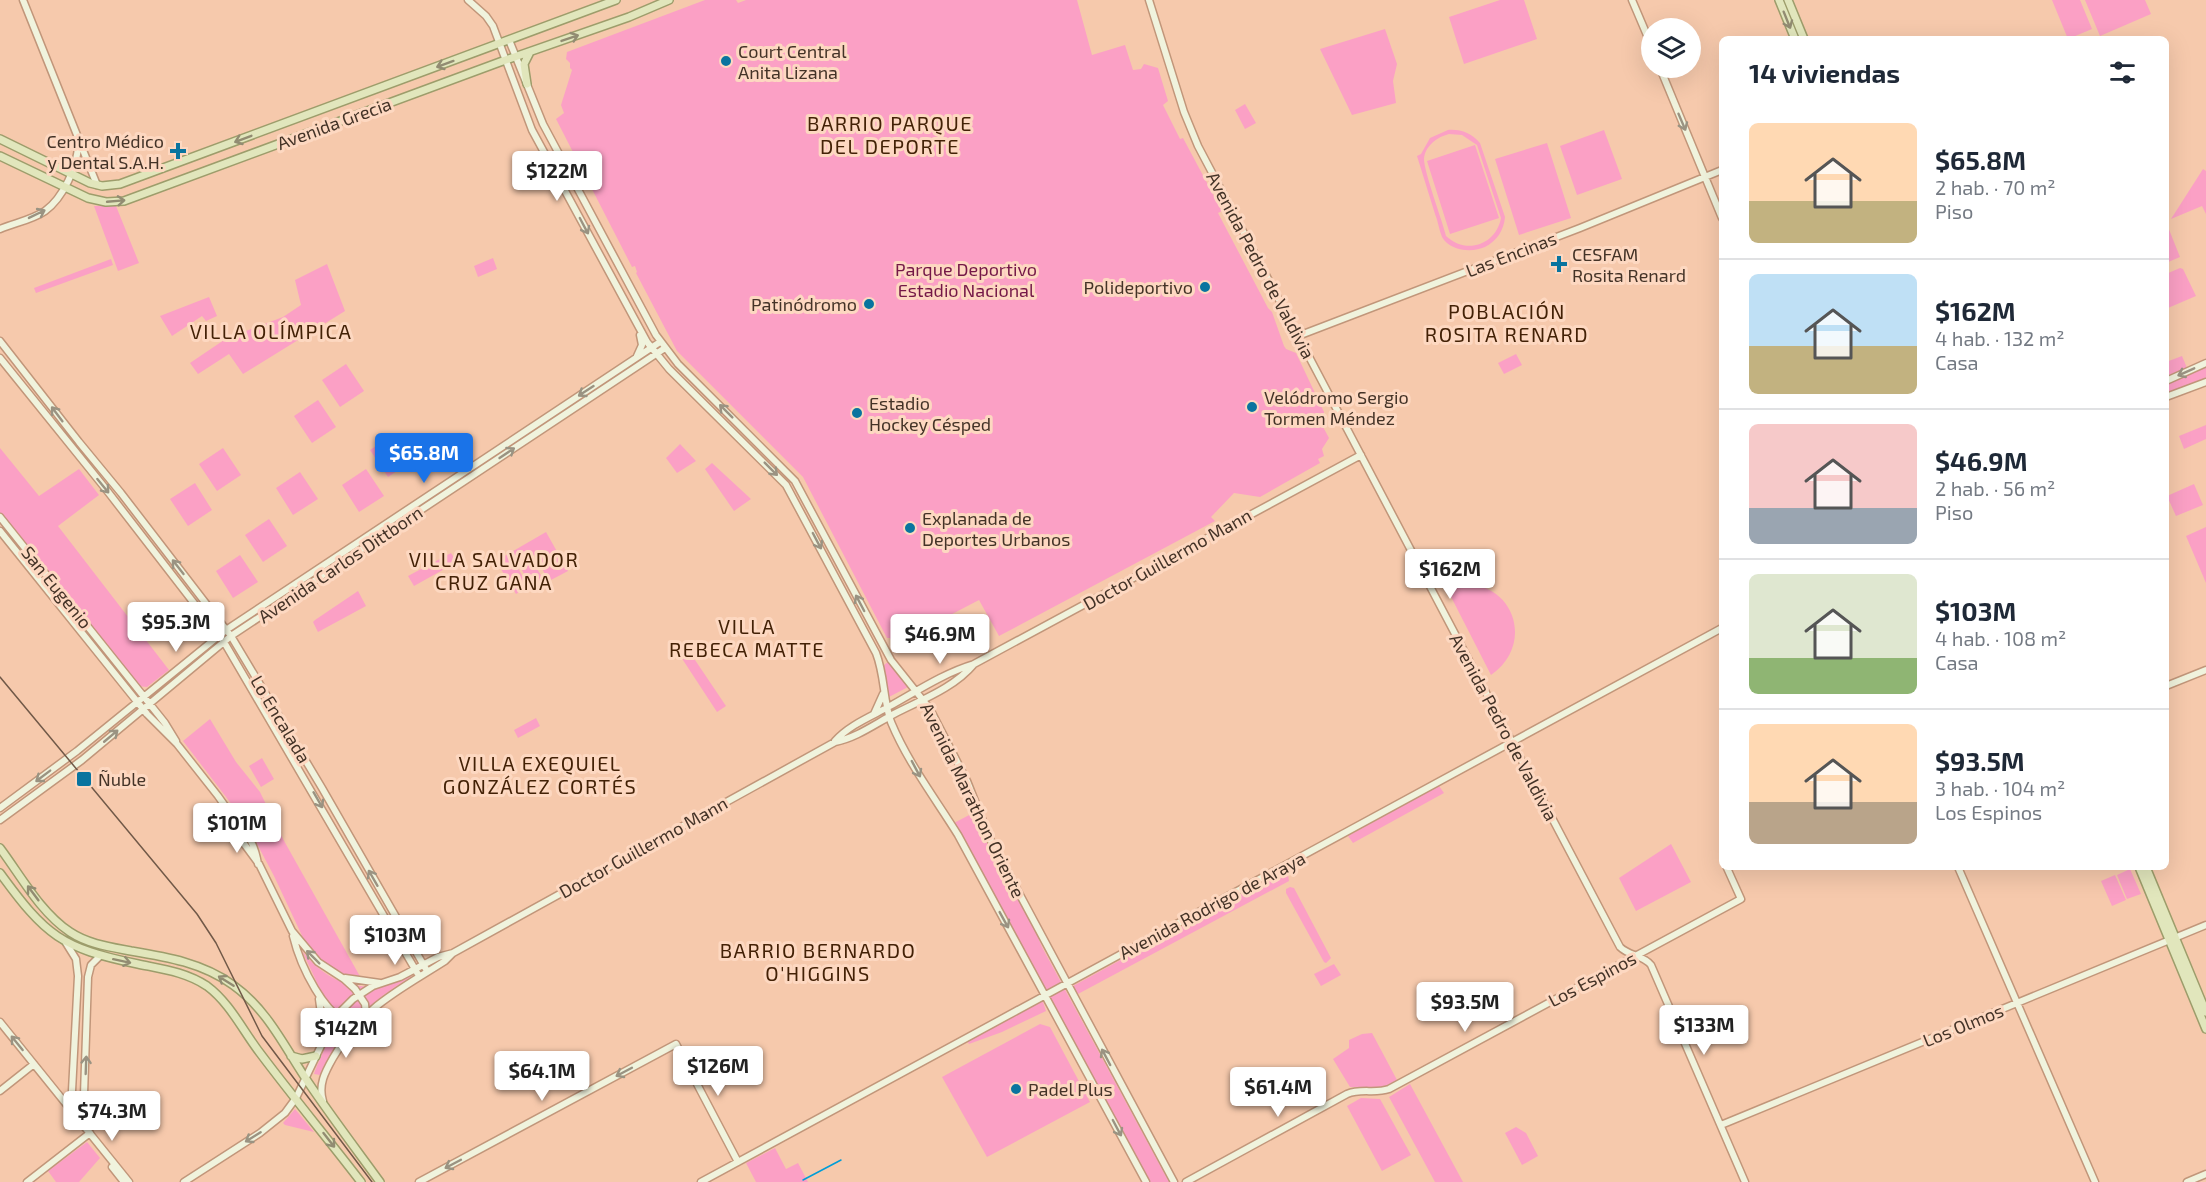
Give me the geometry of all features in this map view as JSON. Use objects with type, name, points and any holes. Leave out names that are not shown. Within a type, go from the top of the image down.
[{"type":"main road","points":[[23,0],[97,185]]},
{"type":"main road","name":"Avenida Marathon Oriente","points":[[468,0],[491,22],[525,114],[639,330],[669,369],[789,490],[876,653],[882,671],[887,708],[925,787],[958,835],[1146,1182]]},
{"type":"main road","name":"Avenida Grecia","points":[[97,185],[114,185],[135,180],[616,0]]},
{"type":"main road","name":"Avenida Grecia","points":[[0,156],[95,201],[111,202],[129,199],[669,0]]},
{"type":"main road","name":"Avenida Pedro de Valdivia","points":[[1149,0],[1190,126],[1620,947],[1625,952],[1645,959],[1651,965],[1745,1182]]},
{"type":"main road","points":[[1632,0],[1641,21]]},
{"type":"main road","points":[[1779,0],[1794,36]]},
{"type":"main road","points":[[1788,0],[1803,36]]},
{"type":"main road","name":"Avenida Marathon Oriente","points":[[509,40],[536,109],[632,292],[663,345],[795,481],[891,660],[924,699],[960,768],[990,839],[1174,1182]]},
{"type":"main road","points":[[527,84],[525,62],[531,51]]},
{"type":"main road","points":[[1664,78],[1719,211]]},
{"type":"main road","points":[[525,114],[536,109]]},
{"type":"main road","points":[[0,229],[44,211],[52,204],[71,173],[78,154],[77,137]]},
{"type":"main road","points":[[0,139],[97,185]]},
{"type":"main road","name":"Las Encinas","points":[[1298,336],[1719,171]]},
{"type":"main road","points":[[622,298],[632,292]]},
{"type":"main road","points":[[639,330],[642,345],[637,362],[654,362],[669,369]]},
{"type":"main road","name":"Lo Encalada","points":[[0,341],[231,636],[428,971]]},
{"type":"main road","name":"Avenida Carlos Dittborn","points":[[0,820],[64,774],[231,636],[663,345]]},
{"type":"main road","name":"Lo Encalada","points":[[0,358],[206,618],[235,658],[419,976]]},
{"type":"main road","name":"Avenida Carlos Dittborn","points":[[0,808],[85,745],[226,630],[637,362]]},
{"type":"main road","points":[[2169,380],[2206,363]]},
{"type":"main road","points":[[2169,396],[2206,382]]},
{"type":"main road","points":[[741,440],[747,433]]},
{"type":"main road","name":"Doctor Guillermo Mann","points":[[835,742],[846,730],[952,672],[974,664],[1360,454]]},
{"type":"main road","name":"San Eugenio","points":[[0,517],[165,723],[177,744],[230,813],[242,841],[259,864],[292,931],[297,951],[318,993],[337,1016],[355,1027]]},
{"type":"main road","points":[[0,531],[7,525]]},
{"type":"main road","name":"San Eugenio","points":[[0,531],[137,702],[160,729],[177,744]]},
{"type":"main road","points":[[206,618],[214,613]]},
{"type":"main road","name":"Avenida Rodrigo de Araya","points":[[701,1182],[1719,630]]},
{"type":"main road","points":[[235,658],[243,654]]},
{"type":"main road","name":"Doctor Guillermo Mann","points":[[184,1182],[273,1124],[285,1113],[296,1098],[337,1016],[359,994],[373,986],[415,970],[442,955],[453,953],[835,742],[849,738],[924,699],[959,678],[974,664]]},
{"type":"main road","points":[[2169,685],[2206,670]]},
{"type":"main road","points":[[873,716],[884,690]]},
{"type":"main road","points":[[905,708],[917,692]]},
{"type":"main road","points":[[0,848],[54,919],[72,933],[102,945],[184,961],[220,977],[242,992],[269,1020],[305,1078],[380,1182]]},
{"type":"main road","name":"Los Espinos","points":[[1186,1182],[1347,1094],[1359,1090],[1389,1089],[1741,899],[1730,870]]},
{"type":"main road","points":[[1959,870],[2095,1182]]},
{"type":"main road","points":[[2140,870],[2206,1012]]},
{"type":"main road","points":[[2147,870],[2206,1029]]},
{"type":"main road","points":[[0,873],[38,921],[66,943],[100,956],[180,973],[206,986],[225,1003],[361,1182]]},
{"type":"main road","name":"Los Olmos","points":[[1721,1125],[2206,925]]},
{"type":"main road","name":"San Eugenio","points":[[292,931],[318,962],[351,984],[359,994]]},
{"type":"main road","points":[[66,943],[77,962],[78,976],[71,1112]]},
{"type":"main road","name":"Doctor Guillermo Mann","points":[[324,1105],[320,1089],[322,1080],[339,1048],[355,1027],[393,993],[445,962],[453,953]]},
{"type":"main road","points":[[82,1124],[88,977],[91,965],[100,956]]},
{"type":"main road","points":[[78,976],[88,977]]},
{"type":"main road","points":[[340,977],[384,983]]},
{"type":"main road","points":[[318,993],[323,1015],[324,1039]]},
{"type":"main road","points":[[359,994],[365,1004],[366,1015]]},
{"type":"main road","points":[[0,1022],[129,1182]]},
{"type":"main road","points":[[419,1182],[676,1044],[738,1162]]},
{"type":"main road","points":[[291,1056],[305,1059],[316,1056]]},
{"type":"main road","points":[[0,1090],[34,1064]]},
{"type":"main road","points":[[56,1092],[124,1182]]},
{"type":"main road","points":[[73,1093],[80,1096],[85,1094]]},
{"type":"main road","points":[[62,1097],[69,1097],[73,1093]]},
{"type":"main road","points":[[27,1182],[89,1134]]},
{"type":"main road","points":[[2187,1182],[2206,1174]]},
{"type":"green space","name":"Parque Deportivo Estadio Nacional","points":[[705,0],[736,0],[738,3],[746,0],[1077,0],[1092,55],[1125,45],[1133,70],[1141,69],[1144,64],[1158,68],[1168,101],[1163,105],[1222,211],[1218,213],[1272,312],[1284,346],[1296,353],[1324,412],[1322,425],[1329,438],[1322,449],[1324,456],[1318,459],[1320,463],[1260,497],[1234,493],[1211,517],[1215,521],[999,636],[979,600],[933,624],[935,629],[894,650],[895,647],[890,638],[887,638],[803,477],[677,351],[636,273],[635,266],[632,267],[556,119],[564,113],[561,105],[572,70],[566,59],[567,52]]},
{"type":"green space","points":[[1500,0],[1524,0],[1537,39],[1464,64],[1449,17]]},
{"type":"green space","points":[[2052,0],[2080,0],[2092,29],[2075,36],[2067,36]]},
{"type":"green space","points":[[2085,0],[2145,0],[2151,14],[2100,36]]},
{"type":"green space","points":[[1385,29],[1397,64],[1393,81],[1396,103],[1352,115],[1320,49]]},
{"type":"green space","points":[[1245,104],[1256,123],[1245,129],[1235,110]]},
{"type":"green space","points":[[1448,130],[1457,130],[1466,132],[1480,143],[1505,217],[1499,235],[1485,247],[1474,250],[1456,248],[1442,237],[1417,156],[1421,154],[1430,138]],"holes":[[[1449,134],[1462,135],[1477,145],[1501,218],[1498,227],[1487,241],[1471,246],[1454,242],[1446,236],[1424,159],[1429,146],[1440,137]]]},
{"type":"green space","points":[[1604,130],[1622,179],[1577,195],[1560,146]]},
{"type":"green space","points":[[1547,143],[1571,218],[1519,235],[1495,159]]},
{"type":"green space","points":[[1475,145],[1499,218],[1450,234],[1427,161]]},
{"type":"green space","points":[[2203,169],[2206,171],[2206,214],[2202,206],[2171,219]]},
{"type":"green space","points":[[94,206],[116,206],[139,263],[118,271]]},
{"type":"green space","points":[[2169,230],[2180,257],[2169,262]]},
{"type":"green space","points":[[493,258],[497,269],[478,277],[474,266]]},
{"type":"green space","points":[[111,259],[113,265],[36,293],[34,288]]},
{"type":"green space","points":[[327,264],[345,311],[243,374],[229,354],[198,374],[190,363],[227,338],[283,317],[301,305],[295,280]]},
{"type":"green space","points":[[2183,269],[2196,296],[2169,308],[2169,273]]},
{"type":"green space","points":[[209,297],[217,316],[206,321],[202,316],[172,336],[160,316]]},
{"type":"green space","points":[[1516,354],[1522,365],[1504,374],[1498,363]]},
{"type":"green space","points":[[2182,356],[2187,368],[2169,375],[2169,361]]},
{"type":"green space","points":[[346,364],[364,391],[340,407],[322,380]]},
{"type":"green space","points":[[2206,367],[2206,378],[2169,394],[2169,382]]},
{"type":"green space","points":[[318,400],[336,427],[312,443],[294,416]]},
{"type":"green space","points":[[2206,425],[2206,439],[2184,449],[2179,436]]},
{"type":"green space","points":[[394,434],[412,461],[388,477],[370,450]]},
{"type":"green space","points":[[680,444],[696,461],[677,473],[666,458]]},
{"type":"green space","points":[[0,448],[39,496],[79,469],[99,495],[58,526],[169,670],[147,687],[137,686],[0,513]]},
{"type":"green space","points":[[223,448],[241,475],[217,491],[199,464]]},
{"type":"green space","points":[[712,463],[751,499],[734,511],[705,469]]},
{"type":"green space","points":[[366,469],[384,496],[359,512],[342,485]]},
{"type":"green space","points":[[300,472],[318,499],[293,515],[276,488]]},
{"type":"green space","points":[[195,483],[212,510],[188,526],[170,499]]},
{"type":"green space","points":[[2194,484],[2203,505],[2176,516],[2169,495]]},
{"type":"green space","points":[[269,519],[287,546],[263,562],[245,535]]},
{"type":"green space","points":[[2206,527],[2206,583],[2186,536]]},
{"type":"green space","points":[[546,532],[568,571],[549,581],[534,555],[514,567],[517,566],[528,587],[516,594],[496,561]]},
{"type":"green space","points":[[451,553],[457,562],[414,586],[408,576]]},
{"type":"green space","points":[[240,555],[258,582],[233,598],[216,571]]},
{"type":"green space","points":[[531,558],[543,579],[531,586],[519,565]]},
{"type":"green space","points":[[1468,584],[1485,588],[1498,596],[1508,607],[1514,620],[1515,635],[1512,650],[1504,663],[1491,675],[1446,587]]},
{"type":"green space","points":[[358,591],[366,606],[318,632],[313,622]]},
{"type":"green space","points":[[689,651],[726,706],[717,712],[681,657]]},
{"type":"green space","points":[[888,662],[908,687],[889,697],[884,665]]},
{"type":"green space","points":[[536,718],[540,726],[518,738],[514,730]]},
{"type":"green space","points":[[210,719],[236,762],[260,792],[283,839],[362,980],[340,974],[319,960],[305,942],[246,823],[183,741]]},
{"type":"green space","points":[[262,758],[274,779],[261,787],[249,766]]},
{"type":"green space","points":[[1439,786],[1444,793],[1353,843],[1348,836]]},
{"type":"green space","points":[[975,812],[990,847],[1042,947],[1169,1182],[1148,1182],[952,824]]},
{"type":"green space","points":[[1671,844],[1691,882],[1636,911],[1619,878]]},
{"type":"green space","points":[[1287,869],[1289,881],[1078,994],[1073,986]]},
{"type":"green space","points":[[2130,870],[2141,894],[2127,899],[2117,875]]},
{"type":"green space","points":[[2115,875],[2126,900],[2112,906],[2101,881]]},
{"type":"green space","points":[[1294,888],[1331,958],[1326,963],[1286,893],[1286,889]]},
{"type":"green space","points":[[302,951],[326,973],[352,985],[380,985],[411,975],[357,1018],[337,1044],[320,1075],[314,1074],[326,1044],[327,1019],[322,996]]},
{"type":"green space","points":[[1334,964],[1341,975],[1321,986],[1314,974]]},
{"type":"green space","points":[[1040,1001],[1043,1002],[1046,1011],[1002,1032],[969,1044],[967,1041]]},
{"type":"green space","name":"Padel Plus","points":[[1040,1024],[1050,1027],[1090,1102],[987,1157],[942,1077]]},
{"type":"green space","points":[[1372,1033],[1397,1080],[1382,1088],[1350,1087],[1333,1059],[1349,1048],[1349,1040],[1362,1034]]},
{"type":"green space","points":[[1410,1084],[1463,1182],[1435,1182],[1389,1097]]},
{"type":"green space","points":[[1361,1098],[1380,1099],[1411,1155],[1382,1171],[1347,1106]]},
{"type":"green space","points":[[295,1109],[314,1132],[283,1123]]},
{"type":"green space","points":[[1516,1127],[1526,1133],[1538,1156],[1522,1165],[1505,1133]]},
{"type":"green space","points":[[87,1142],[100,1158],[79,1182],[56,1182],[48,1171]]},
{"type":"green space","points":[[775,1148],[786,1169],[798,1163],[808,1182],[756,1182],[746,1163]]},
{"type":"waterway","points":[[803,1180],[841,1160]]},
{"type":"railway","points":[[0,677],[197,914],[216,943],[262,1036],[372,1182]]},
{"type":"place","name":"Court Central Anita Lizana","points":[[726,61]]},
{"type":"place","name":"Centro Médico y Dental S.A.H.","points":[[178,151]]},
{"type":"place","name":"CESFAM Rosita Renard","points":[[1559,264]]},
{"type":"place","name":"Polideportivo","points":[[1205,287]]},
{"type":"place","name":"Patinódromo","points":[[869,304]]},
{"type":"place","name":"Velódromo Sergio Tormen Méndez","points":[[1252,407]]},
{"type":"place","name":"Estadio Hockey Césped","points":[[857,413]]},
{"type":"place","name":"Explanada de Deportes Urbanos","points":[[910,528]]},
{"type":"place","name":"Ñuble","points":[[84,779]]},
{"type":"place","name":"Padel Plus","points":[[1016,1089]]},
{"type":"district","name":"BARRIO PARQUE DEL DEPORTE","points":[[890,134]]},
{"type":"district","name":"POBLACIÓN ROSITA RENARD","points":[[1507,322]]},
{"type":"district","name":"VILLA OLÍMPICA","points":[[271,331]]},
{"type":"district","name":"VILLA SALVADOR CRUZ GANA","points":[[494,570]]},
{"type":"district","name":"VILLA REBECA MATTE","points":[[747,638]]},
{"type":"district","name":"VILLA EXEQUIEL GONZÁLEZ CORTÉS","points":[[540,774]]},
{"type":"district","name":"BARRIO BERNARDO O'HIGGINS","points":[[818,962]]}]
